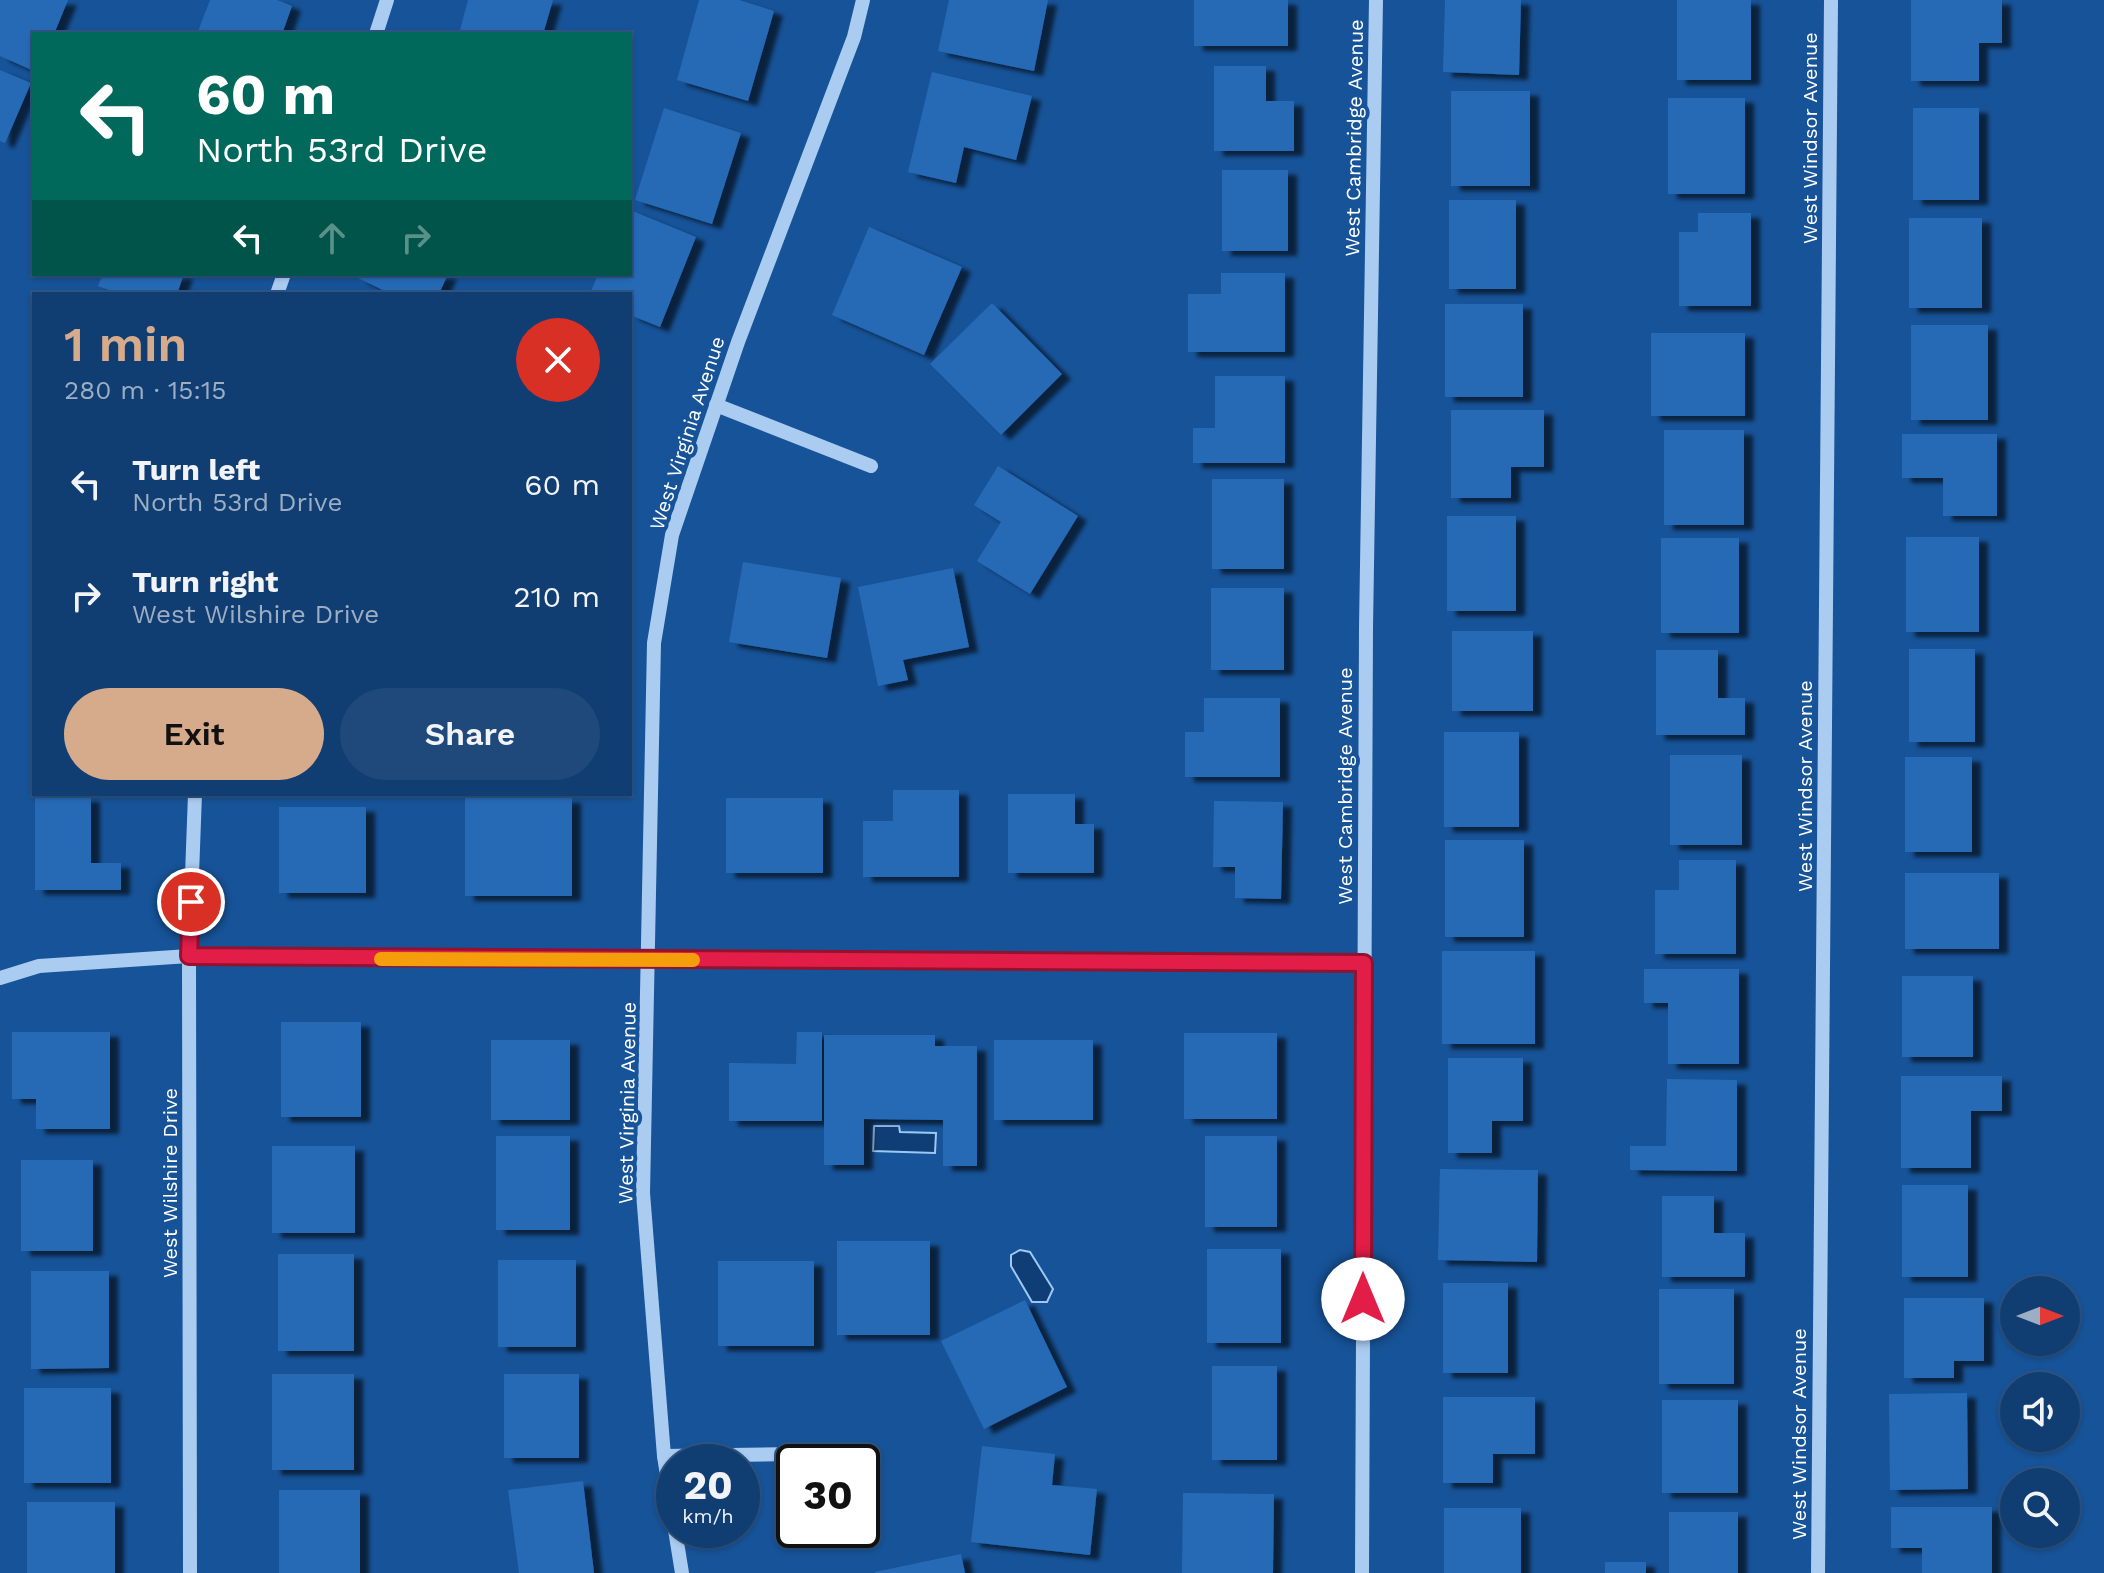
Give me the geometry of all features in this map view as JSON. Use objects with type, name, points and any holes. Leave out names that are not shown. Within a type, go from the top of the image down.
[{"type":"street","points":[[377,32],[387,0]]},
{"type":"street","name":"West Virginia Avenue","points":[[663,1444],[643,1193],[654,643],[672,535],[716,405],[854,37],[863,0]]},
{"type":"street","name":"West Cambridge Avenue","points":[[1362,1573],[1364,963],[1376,0]]},
{"type":"street","name":"West Windsor Avenue","points":[[1818,1573],[1831,0]]},
{"type":"street","points":[[716,405],[871,466]]},
{"type":"street","name":"West Wilshire Drive","points":[[190,1573],[189,956],[195,796]]},
{"type":"street","points":[[0,978],[39,966],[189,956],[1364,963]]},
{"type":"street","points":[[678,1548],[682,1573]]},
{"type":"water","points":[[874,1126],[899,1126],[900,1132],[936,1133],[935,1153],[873,1151]]},
{"type":"water","points":[[1020,1250],[1030,1252],[1053,1289],[1047,1302],[1032,1302],[1011,1266],[1011,1255]]},
{"type":"building","points":[[0,0],[68,0],[55,32],[32,32],[32,70],[0,56]]},
{"type":"building","points":[[210,0],[277,0],[292,6],[283,32],[198,32]]},
{"type":"building","points":[[468,0],[553,0],[544,32],[460,32]]},
{"type":"building","points":[[699,0],[739,0],[774,11],[748,101],[677,80]]},
{"type":"building","points":[[949,0],[1048,0],[1034,71],[938,51]]},
{"type":"building","points":[[1194,0],[1288,0],[1288,46],[1194,46]]},
{"type":"building","points":[[1445,0],[1521,0],[1519,75],[1443,72]]},
{"type":"building","points":[[1677,0],[1751,0],[1751,80],[1677,80]]},
{"type":"building","points":[[1911,0],[2002,0],[2002,43],[1979,43],[1979,81],[1911,81]]},
{"type":"building","points":[[1214,66],[1266,66],[1266,101],[1294,101],[1294,151],[1214,151]]},
{"type":"building","points":[[0,70],[31,83],[5,143],[0,141]]},
{"type":"building","points":[[932,72],[1032,96],[1016,160],[964,147],[956,183],[908,172]]},
{"type":"building","points":[[1451,91],[1530,91],[1530,186],[1451,186]]},
{"type":"building","points":[[1668,98],[1745,98],[1745,194],[1668,194]]},
{"type":"building","points":[[664,108],[741,133],[712,224],[635,200]]},
{"type":"building","points":[[1913,108],[1979,108],[1979,200],[1913,200]]},
{"type":"building","points":[[1222,170],[1288,170],[1288,251],[1222,251]]},
{"type":"building","points":[[1449,200],[1516,200],[1516,289],[1449,289]]},
{"type":"building","points":[[632,211],[696,237],[660,327],[632,316],[632,292],[591,292],[597,276],[632,276]]},
{"type":"building","points":[[1698,213],[1751,213],[1751,306],[1679,306],[1679,232],[1698,232]]},
{"type":"building","points":[[1909,218],[1982,218],[1982,308],[1909,308]]},
{"type":"building","points":[[869,227],[962,267],[924,355],[832,315]]},
{"type":"building","points":[[1221,273],[1285,273],[1285,352],[1188,352],[1188,294],[1221,294]]},
{"type":"building","points":[[102,276],[183,276],[178,292],[114,292],[98,286]]},
{"type":"building","points":[[447,276],[440,292],[387,292],[358,278]]},
{"type":"building","points":[[992,303],[1062,374],[1001,435],[930,364]]},
{"type":"building","points":[[1445,304],[1523,304],[1523,397],[1445,397]]},
{"type":"building","points":[[1911,325],[1988,325],[1988,420],[1911,420]]},
{"type":"building","points":[[1651,333],[1745,333],[1745,416],[1651,416]]},
{"type":"building","points":[[1215,376],[1285,376],[1285,463],[1193,463],[1193,428],[1215,428]]},
{"type":"building","points":[[1451,410],[1544,410],[1544,467],[1511,467],[1511,498],[1451,498]]},
{"type":"building","points":[[1664,430],[1744,430],[1744,525],[1664,525]]},
{"type":"building","points":[[1902,434],[1997,434],[1997,516],[1943,516],[1943,478],[1902,478]]},
{"type":"building","points":[[998,466],[1078,516],[1030,594],[977,561],[1001,522],[974,505]]},
{"type":"building","points":[[1212,479],[1284,479],[1284,569],[1212,569]]},
{"type":"building","points":[[1447,516],[1516,516],[1516,611],[1447,611]]},
{"type":"building","points":[[1906,537],[1979,537],[1979,632],[1906,632]]},
{"type":"building","points":[[1661,538],[1739,538],[1739,633],[1661,633]]},
{"type":"building","points":[[743,562],[841,578],[827,658],[729,642]]},
{"type":"building","points":[[953,568],[969,647],[903,660],[908,680],[878,686],[858,587]]},
{"type":"building","points":[[1211,588],[1284,588],[1284,670],[1211,670]]},
{"type":"building","points":[[1452,631],[1533,631],[1533,711],[1452,711]]},
{"type":"building","points":[[1909,649],[1975,649],[1975,742],[1909,742]]},
{"type":"building","points":[[1656,650],[1718,650],[1718,698],[1745,698],[1745,735],[1656,735]]},
{"type":"building","points":[[1204,698],[1280,698],[1280,777],[1185,777],[1185,732],[1204,732]]},
{"type":"building","points":[[1444,732],[1519,732],[1519,827],[1444,827]]},
{"type":"building","points":[[1670,755],[1742,755],[1742,845],[1670,845]]},
{"type":"building","points":[[1905,757],[1972,757],[1972,852],[1905,852]]},
{"type":"building","points":[[893,790],[959,790],[959,877],[863,877],[863,821],[893,821]]},
{"type":"building","points":[[1008,794],[1075,794],[1075,824],[1094,824],[1094,873],[1008,873]]},
{"type":"building","points":[[35,797],[91,797],[91,863],[121,863],[121,890],[35,890]]},
{"type":"building","points":[[465,798],[572,798],[572,896],[465,896]]},
{"type":"building","points":[[726,798],[823,798],[823,873],[726,873]]},
{"type":"building","points":[[1214,801],[1283,802],[1281,899],[1235,898],[1235,867],[1213,867]]},
{"type":"building","points":[[279,807],[366,807],[366,893],[279,893]]},
{"type":"building","points":[[1445,840],[1524,840],[1524,937],[1445,937]]},
{"type":"building","points":[[1679,860],[1736,860],[1736,954],[1655,954],[1655,890],[1679,890]]},
{"type":"building","points":[[1905,873],[1999,873],[1999,949],[1905,949]]},
{"type":"building","points":[[1442,951],[1535,951],[1535,1044],[1442,1044]]},
{"type":"building","points":[[1644,969],[1739,969],[1739,1064],[1668,1064],[1668,1003],[1644,1003]]},
{"type":"building","points":[[1902,976],[1973,976],[1973,1057],[1902,1057]]},
{"type":"building","points":[[281,1022],[361,1022],[361,1117],[281,1117]]},
{"type":"building","points":[[12,1032],[110,1032],[110,1129],[36,1129],[36,1099],[12,1099]]},
{"type":"building","points":[[797,1032],[822,1032],[822,1121],[729,1121],[729,1063],[796,1064]]},
{"type":"building","points":[[1184,1033],[1277,1033],[1277,1119],[1184,1119]]},
{"type":"building","points":[[824,1035],[935,1035],[935,1046],[977,1046],[977,1166],[943,1166],[943,1120],[864,1119],[864,1165],[824,1165]]},
{"type":"building","points":[[491,1040],[570,1040],[570,1120],[491,1120]]},
{"type":"building","points":[[994,1040],[1093,1040],[1093,1120],[994,1120]]},
{"type":"building","points":[[1448,1058],[1523,1058],[1523,1121],[1492,1121],[1492,1153],[1448,1153]]},
{"type":"building","points":[[1901,1076],[2002,1076],[2002,1111],[1971,1111],[1971,1168],[1901,1168]]},
{"type":"building","points":[[1667,1079],[1737,1080],[1737,1171],[1630,1170],[1630,1146],[1666,1146]]},
{"type":"building","points":[[496,1136],[570,1136],[570,1230],[496,1230]]},
{"type":"building","points":[[1205,1136],[1277,1136],[1277,1227],[1205,1227]]},
{"type":"building","points":[[272,1146],[355,1146],[355,1233],[272,1233]]},
{"type":"building","points":[[21,1160],[93,1160],[93,1251],[21,1251]]},
{"type":"building","points":[[1440,1169],[1538,1170],[1537,1262],[1438,1260]]},
{"type":"building","points":[[1902,1185],[1968,1185],[1968,1277],[1902,1277]]},
{"type":"building","points":[[1662,1196],[1714,1196],[1714,1233],[1745,1233],[1745,1277],[1662,1277]]},
{"type":"building","points":[[837,1241],[930,1241],[930,1335],[837,1335]]},
{"type":"building","points":[[1207,1249],[1281,1249],[1281,1343],[1207,1343]]},
{"type":"building","points":[[278,1254],[354,1254],[354,1351],[278,1351]]},
{"type":"building","points":[[498,1260],[576,1260],[576,1347],[498,1347]]},
{"type":"building","points":[[718,1261],[814,1261],[814,1346],[718,1346]]},
{"type":"building","points":[[31,1271],[109,1271],[109,1368],[31,1369]]},
{"type":"building","points":[[1443,1283],[1508,1283],[1508,1373],[1443,1373]]},
{"type":"building","points":[[1659,1289],[1734,1289],[1734,1384],[1659,1384]]},
{"type":"building","points":[[1904,1298],[1984,1298],[1984,1361],[1954,1361],[1954,1378],[1904,1378]]},
{"type":"building","points":[[1025,1300],[1067,1387],[984,1429],[941,1341]]},
{"type":"building","points":[[1212,1366],[1277,1366],[1277,1460],[1212,1460]]},
{"type":"building","points":[[272,1374],[354,1374],[354,1470],[272,1470]]},
{"type":"building","points":[[504,1374],[579,1374],[579,1458],[504,1458]]},
{"type":"building","points":[[24,1388],[111,1388],[111,1483],[24,1483]]},
{"type":"building","points":[[1967,1393],[1968,1489],[1890,1490],[1889,1394]]},
{"type":"building","points":[[1443,1397],[1535,1397],[1535,1454],[1493,1454],[1493,1483],[1443,1483]]},
{"type":"building","points":[[1662,1400],[1738,1400],[1738,1493],[1662,1493]]},
{"type":"building","points":[[982,1446],[1055,1454],[1052,1485],[1097,1489],[1090,1555],[971,1542]]},
{"type":"building","points":[[583,1481],[594,1573],[519,1573],[508,1490]]},
{"type":"building","points":[[279,1490],[360,1490],[360,1573],[279,1573]]},
{"type":"building","points":[[1183,1493],[1274,1494],[1273,1573],[1182,1573]]},
{"type":"building","points":[[27,1502],[115,1502],[115,1573],[27,1573]]},
{"type":"building","points":[[1891,1507],[1992,1507],[1992,1573],[1922,1573],[1922,1548],[1891,1548]]},
{"type":"building","points":[[1444,1508],[1521,1508],[1521,1573],[1444,1573]]},
{"type":"building","points":[[1669,1512],[1738,1512],[1738,1573],[1669,1573]]},
{"type":"building","points":[[961,1554],[965,1573],[875,1573],[875,1572]]},
{"type":"building","points":[[1605,1562],[1646,1562],[1646,1573],[1605,1573]]},
{"type":"slow traffic","points":[[381,959],[693,960]]},
{"type":"route","points":[[191,902],[189,956],[1364,963],[1363,1299]]}]
